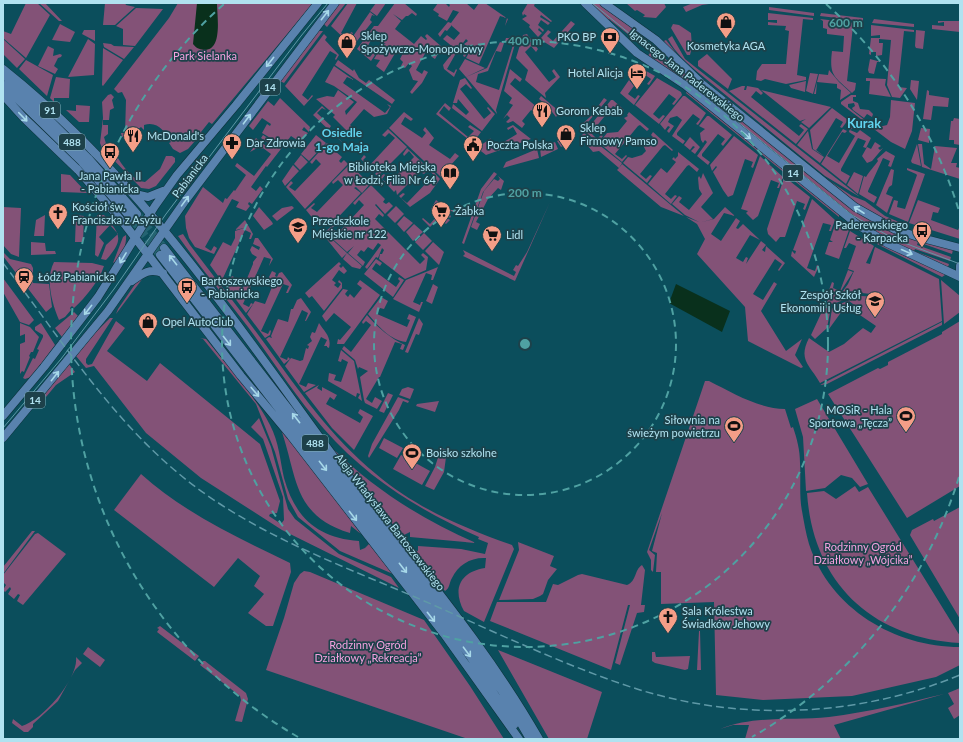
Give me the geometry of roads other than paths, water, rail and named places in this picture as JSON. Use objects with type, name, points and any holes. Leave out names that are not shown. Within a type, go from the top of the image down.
[{"type":"main road","name":"Pabianicka","points":[[3,416],[44,367],[98,297],[166,190],[318,3]]},
{"type":"main road","name":"Pabianicka","points":[[3,438],[127,285],[222,152],[335,3]]},
{"type":"main road","name":"Ignacego Jana Paderewskiego","points":[[585,3],[636,52],[685,85],[858,225],[887,243],[960,276]]},
{"type":"main road","name":"Ignacego Jana Paderewskiego","points":[[604,3],[656,40],[697,80],[855,207],[883,224],[907,234],[960,248]]},
{"type":"main road","name":"91","points":[[3,69],[73,131],[133,194]]},
{"type":"main road","name":"488","points":[[3,74],[88,158],[135,216],[3,85]]},
{"type":"main road","points":[[3,95],[23,118],[78,170],[148,254],[241,376],[291,436],[444,634],[520,739]]},
{"type":"main road","points":[[133,194],[148,197],[166,190]]},
{"type":"main road","points":[[133,194],[165,230],[241,327],[322,440],[478,643],[539,739]]},
{"type":"main road","name":"Aleja Władysława Bartoszewskiego","points":[[520,739],[493,690],[470,656],[162,251],[465,637],[502,691],[530,739]]},
{"type":"main road","points":[[960,266],[960,276]]},
{"type":"main road","points":[[127,285],[146,271],[153,270],[163,273]]},
{"type":"tunnel","points":[[137,214],[164,248]]},
{"type":"tunnel","points":[[133,220],[160,255]]},
{"type":"tram line","points":[[3,428],[61,359],[114,289],[166,214],[301,36],[328,3]]},
{"type":"tram line","points":[[592,3],[852,215],[894,239],[960,264]]},
{"type":"railway","points":[[3,263],[106,400],[153,450],[178,473],[205,494],[233,512],[292,544],[525,646],[581,669],[637,689],[677,700],[717,707],[758,710],[800,710],[841,707],[881,700],[921,689],[960,675]]},
{"type":"place","name":"Kosmetyka AGA","points":[[726,39]]},
{"type":"place","name":"PKO BP","points":[[610,54]]},
{"type":"place","name":"Sklep Spożywczo-Monopolowy","points":[[347,59]]},
{"type":"place","name":"Hotel Alicja","points":[[637,90]]},
{"type":"place","name":"Gorom Kebab","points":[[542,128]]},
{"type":"place","name":"Sklep Firmowy Pamso","points":[[566,151]]},
{"type":"place","name":"McDonald's","points":[[133,153]]},
{"type":"place","name":"Dar Zdrowia","points":[[232,160]]},
{"type":"place","name":"Poczta Polska","points":[[473,162]]},
{"type":"place","name":"Jana Pawła II - Pabianicka","points":[[110,169]]},
{"type":"place","name":"Biblioteka Miejska w Łodzi, Filia Nr 64","points":[[450,190]]},
{"type":"place","name":"Żabka","points":[[441,228]]},
{"type":"place","name":"Kościół św. Franciszka z Asyżu","points":[[58,230]]},
{"type":"place","name":"Przedszkole Miejskie nr 122","points":[[298,244]]},
{"type":"place","name":"Paderewskiego - Karpacka","points":[[922,248]]},
{"type":"place","name":"Lidl","points":[[492,252]]},
{"type":"place","name":"Łódź Pabianicka","points":[[24,294]]},
{"type":"place","name":"Bartoszewskiego - Pabianicka","points":[[187,304]]},
{"type":"place","name":"Zespół Szkół Ekonomii i Usług","points":[[875,318]]},
{"type":"place","name":"Opel AutoClub","points":[[148,339]]},
{"type":"place","name":"MOSiR - Hala Sportowa „Tęcza”","points":[[906,433]]},
{"type":"place","name":"Siłownia na świeżym powietrzu","points":[[734,443]]},
{"type":"place","name":"Boisko szkolne","points":[[412,470]]},
{"type":"place","name":"Sala Królestwa Świadków Jehowy","points":[[668,634]]},
{"type":"district","name":"Kurak","points":[[864,123]]},
{"type":"district","name":"Osiedle 1-go Maja","points":[[342,140]]},
{"type":"park label","name":"Park Sielanka","points":[[205,56]]},
{"type":"park label","name":"Rodzinny Ogród Działkowy „Wójcika”","points":[[863,553]]},
{"type":"park label","name":"Rodzinny Ogród Działkowy „Rekreacja”","points":[[368,651]]}]
